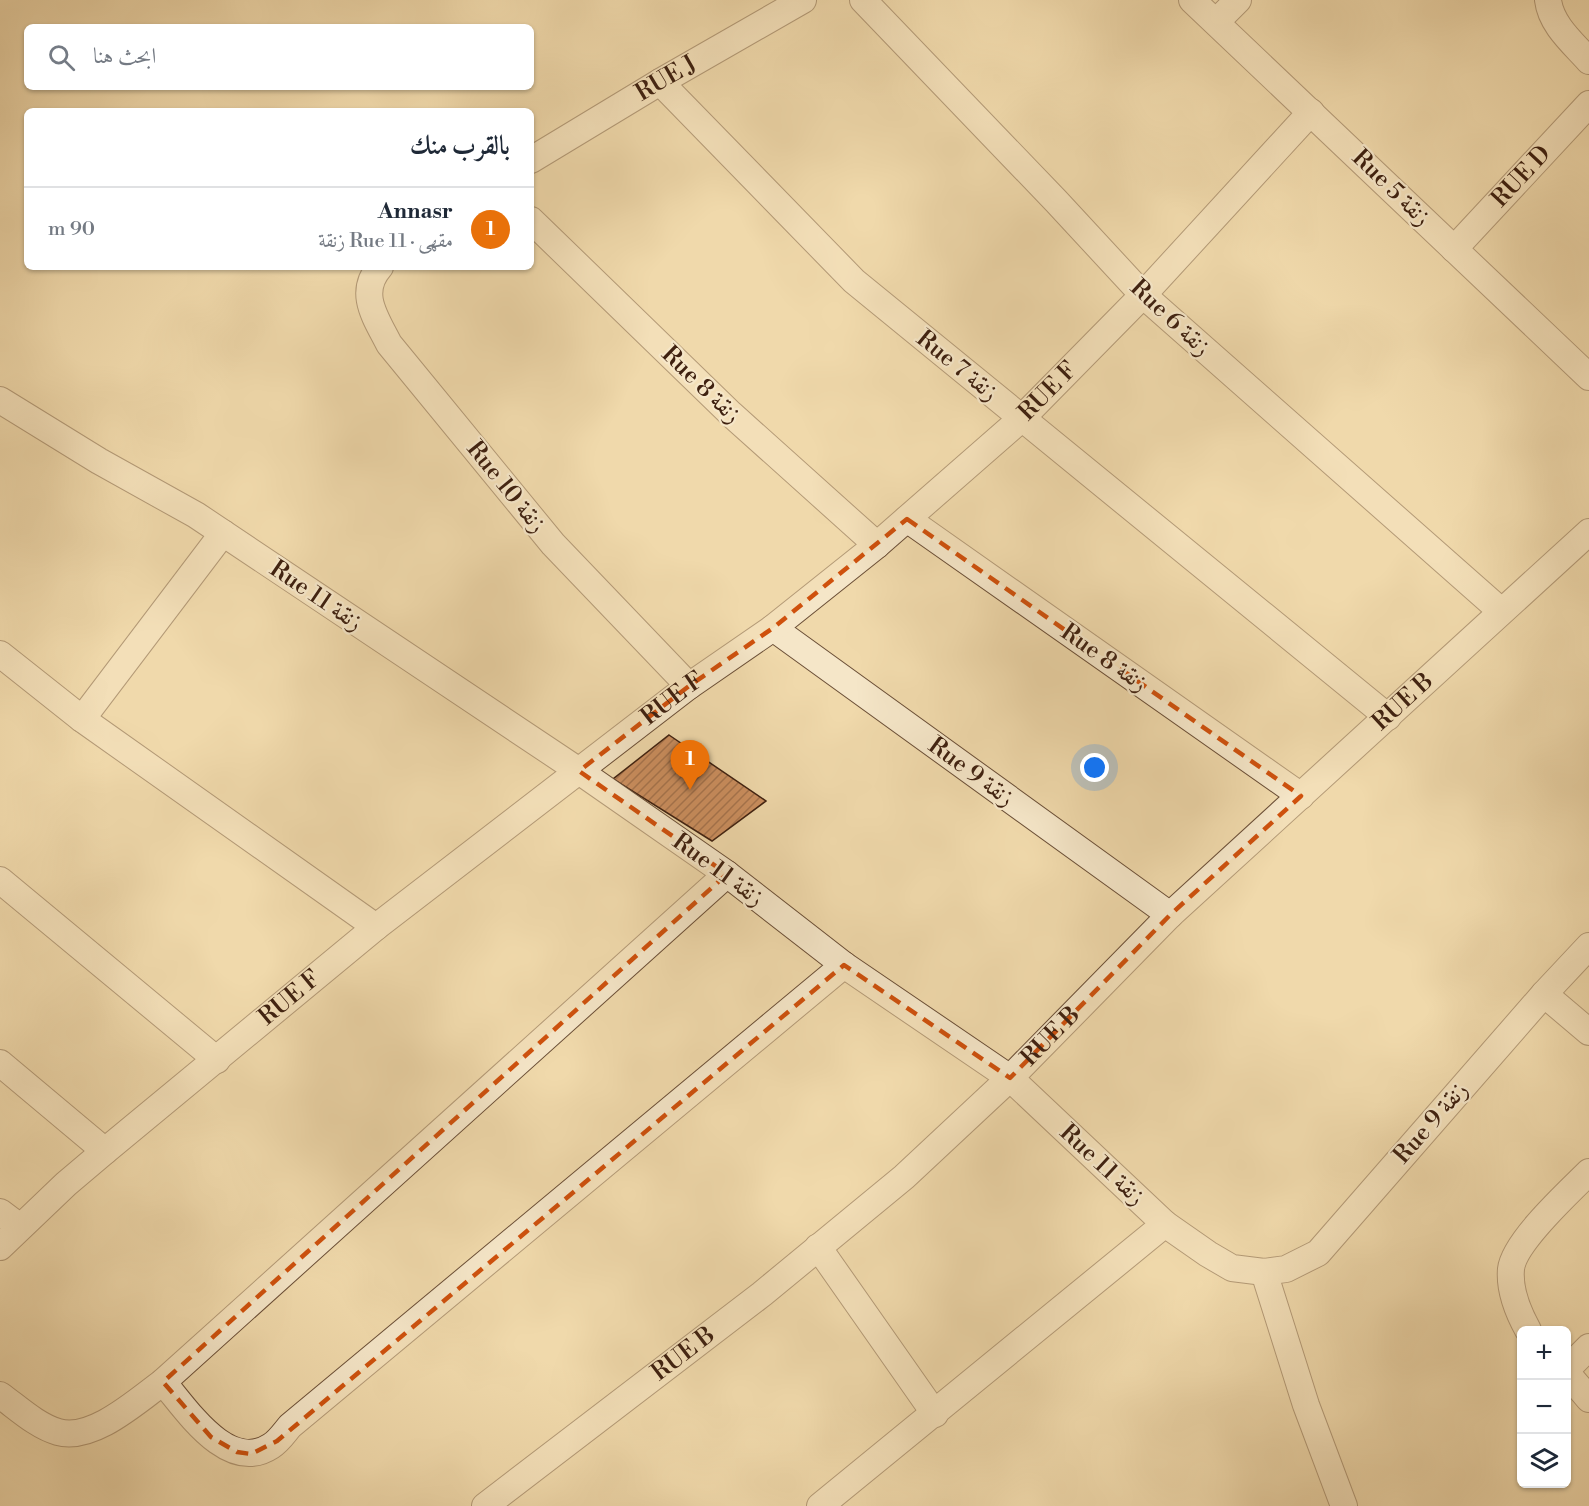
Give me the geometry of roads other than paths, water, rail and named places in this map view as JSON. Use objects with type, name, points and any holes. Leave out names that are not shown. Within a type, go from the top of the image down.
[{"type":"street","name":"RUE J","points":[[534,158],[802,0]]},
{"type":"street","name":"Rue 6 زنقة","points":[[863,0],[1056,201],[1143,296],[1501,611]]},
{"type":"street","name":"Rue 5 زنقة","points":[[1192,0],[1589,377]]},
{"type":"street","points":[[1216,22],[1238,0]]},
{"type":"street","points":[[1548,0],[1554,19],[1589,61]]},
{"type":"street","name":"Rue 7 زنقة","points":[[660,82],[854,281],[1388,717]]},
{"type":"street","name":"RUE D","points":[[1454,249],[1589,104]]},
{"type":"street","name":"RUE F","points":[[0,1247],[10,1219],[105,1151],[376,927],[688,686],[773,628],[877,545],[1021,419],[1143,296],[1311,112]]},
{"type":"street","name":"Rue 8 زنقة","points":[[534,223],[731,414],[877,545]]},
{"type":"street","name":"Rue 10 زنقة","points":[[377,270],[372,276],[368,289],[374,315],[389,344],[553,544],[688,686]]},
{"type":"street","name":"Rue 11 زنقة","points":[[0,400],[99,461],[196,515],[579,771],[727,874],[844,965],[1010,1078],[1165,1224],[1233,1268],[1264,1272],[1286,1269],[1318,1253]]},
{"type":"street","name":"Rue 8 زنقة","points":[[907,519],[1301,796]]},
{"type":"street","name":"RUE B","points":[[485,1506],[762,1294],[904,1177],[1010,1078],[1170,915],[1589,532]]},
{"type":"street","points":[[82,719],[223,533]]},
{"type":"street","name":"Rue 9 زنقة","points":[[773,628],[1170,915]]},
{"type":"street","points":[[0,654],[82,719],[376,927]]},
{"type":"street","points":[[0,1395],[44,1426],[57,1432],[75,1434],[102,1424],[164,1382],[727,874]]},
{"type":"street","points":[[0,880],[217,1060]]},
{"type":"street","name":"Rue 9 زنقة","points":[[1318,1253],[1544,993],[1589,946]]},
{"type":"street","points":[[164,1382],[211,1437],[237,1452],[251,1454],[268,1448],[290,1426],[844,965]]},
{"type":"street","points":[[1544,993],[1589,1032]]},
{"type":"street","points":[[0,1063],[105,1151]]},
{"type":"street","points":[[1526,1326],[1511,1288],[1511,1267],[1518,1251],[1543,1220],[1589,1172]]},
{"type":"street","points":[[820,1506],[1165,1224]]},
{"type":"street","points":[[818,1247],[935,1413]]},
{"type":"street","points":[[1264,1272],[1306,1405],[1344,1506]]},
{"type":"street","points":[[1571,1366],[1589,1347]]},
{"type":"street","points":[[1571,1377],[1589,1399]]},
{"type":"place","name":"Annasr","points":[[690,790]]}]
